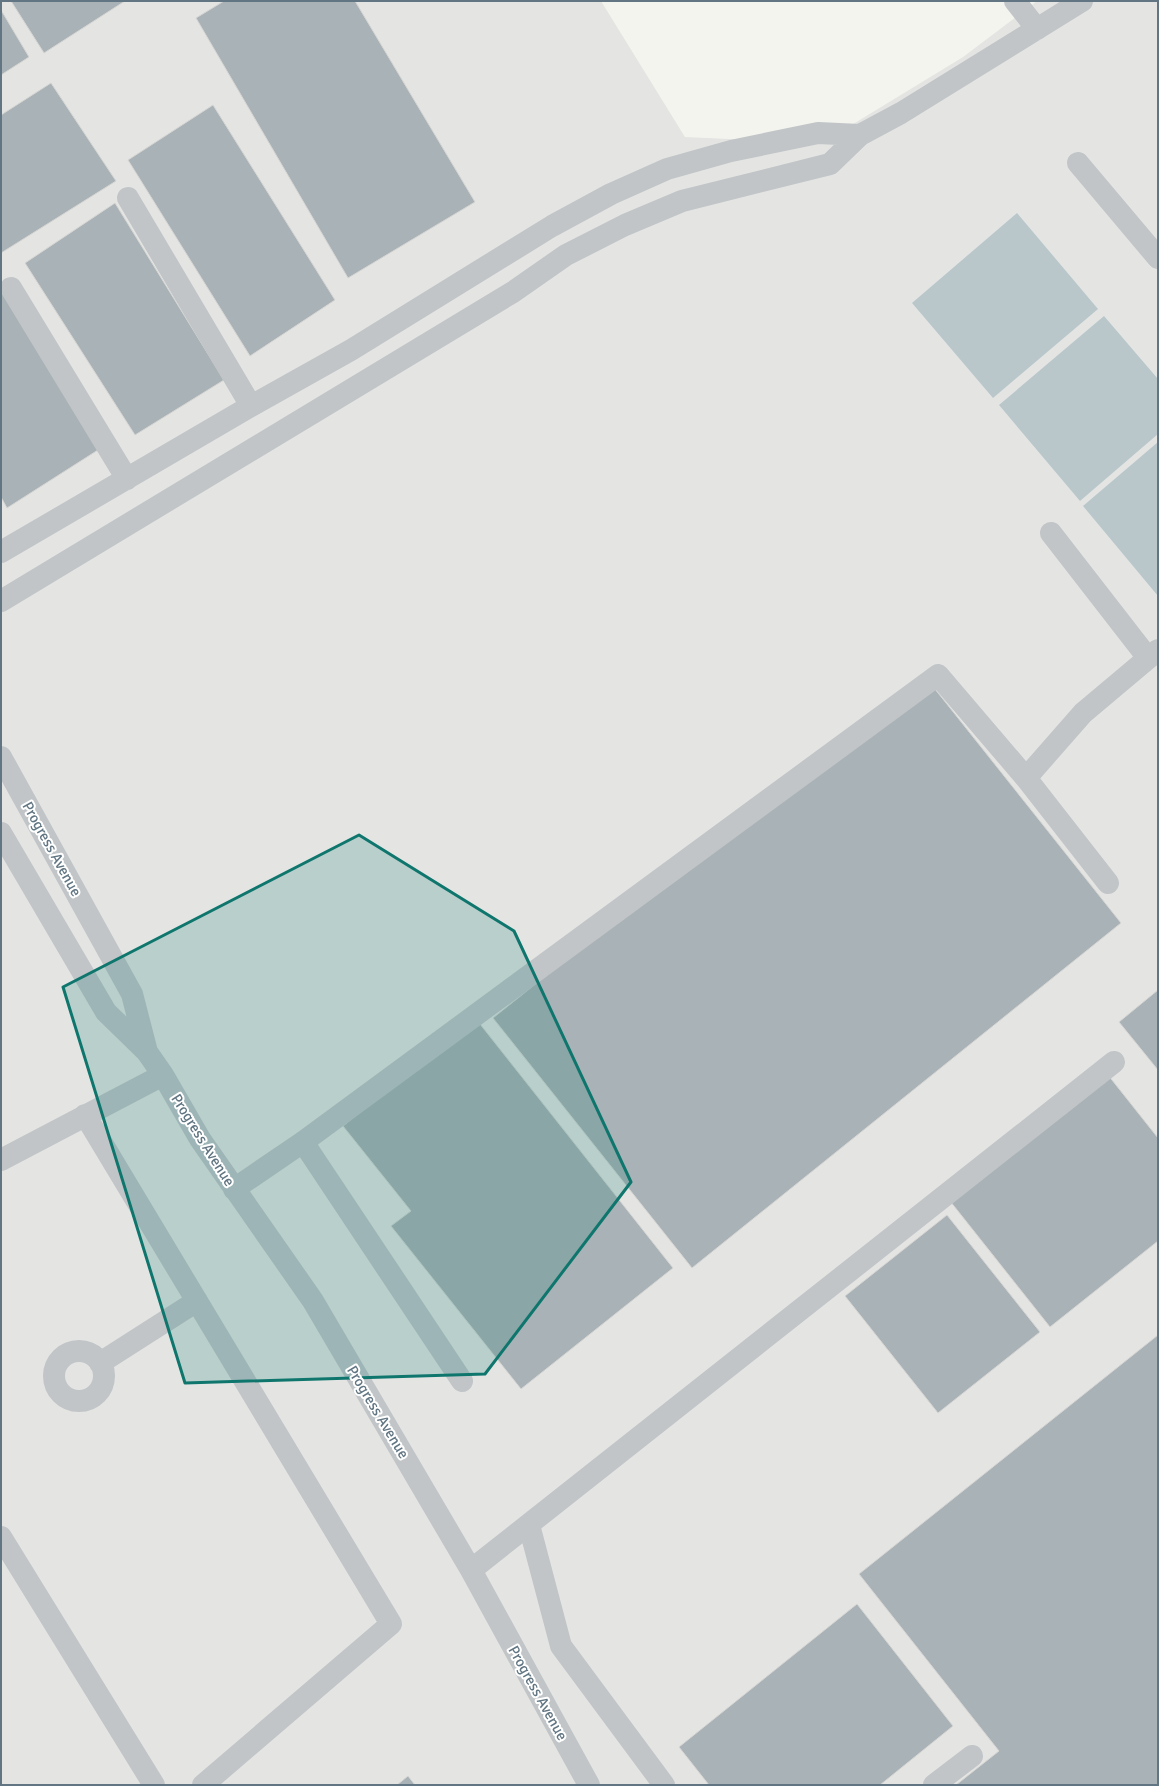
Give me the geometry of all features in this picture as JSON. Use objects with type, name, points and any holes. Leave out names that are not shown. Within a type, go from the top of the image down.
[{"type":"street","points":[[1015,1],[1037,29]]},
{"type":"street","points":[[1,601],[513,292],[566,255],[625,224],[682,201],[830,164],[860,135],[901,113],[1082,1]]},
{"type":"street","points":[[1,552],[250,406],[351,350],[552,226],[611,194],[667,169],[731,151],[818,133],[860,135]]},
{"type":"street","points":[[1078,163],[1158,258]]},
{"type":"street","points":[[128,198],[250,406]]},
{"type":"street","points":[[11,288],[127,479]]},
{"type":"street","points":[[1026,778],[1083,713],[1153,654],[1051,533]]},
{"type":"street","points":[[234,1189],[303,1142],[938,675],[1026,778],[1108,883]]},
{"type":"street","name":"Progress Avenue","points":[[1,757],[132,994],[147,1052]]},
{"type":"street","name":"Progress Avenue","points":[[1,832],[106,1012],[147,1052],[163,1075],[200,1139],[313,1301],[471,1570],[589,1785]]},
{"type":"street","points":[[471,1570],[1114,1062]]},
{"type":"street","points":[[3,1153],[85,1115],[163,1075]]},
{"type":"street","points":[[85,1115],[391,1624],[203,1785]]},
{"type":"street","points":[[303,1142],[462,1381]]},
{"type":"street","points":[[100,1363],[197,1301]]},
{"type":"street","points":[[529,1525],[561,1646],[664,1785]]},
{"type":"street","points":[[1,1537],[154,1785]]},
{"type":"street","points":[[934,1785],[972,1756]]},
{"type":"highlighted area","points":[[359,835],[514,931],[631,1182],[485,1374],[185,1383],[63,987]]},
{"type":"shaded area","points":[[1,1],[601,1],[685,137],[822,143],[963,57],[1037,1],[1158,1],[1158,1785],[1,1785]]},
{"type":"shaded area","points":[[1017,213],[1098,309],[993,398],[912,303]]},
{"type":"shaded area","points":[[1104,316],[1158,379],[1158,434],[1080,501],[999,405]]},
{"type":"shaded area","points":[[1158,442],[1158,596],[1083,506]]},
{"type":"building","points":[[11,1],[125,1],[44,53]]},
{"type":"building","points":[[224,1],[355,1],[475,202],[348,278],[196,18]]},
{"type":"building","points":[[1,10],[29,57],[1,75]]},
{"type":"building","points":[[51,83],[116,181],[1,253],[1,115]]},
{"type":"building","points":[[213,105],[335,300],[250,356],[128,160]]},
{"type":"building","points":[[115,203],[224,380],[135,435],[25,263]]},
{"type":"building","points":[[1,288],[98,450],[7,508],[1,497]]},
{"type":"building","points":[[923,674],[1121,923],[692,1268],[493,1018]]},
{"type":"building","points":[[1158,990],[1158,1070],[1119,1022]]},
{"type":"building","points":[[476,1019],[673,1268],[521,1389],[391,1226],[411,1211],[343,1126]]},
{"type":"building","points":[[1108,1075],[1158,1138],[1158,1241],[1050,1327],[950,1201]]},
{"type":"building","points":[[947,1215],[1040,1332],[938,1413],[845,1296]]},
{"type":"building","points":[[1158,1335],[1158,1785],[956,1785],[999,1751],[859,1574]]},
{"type":"building","points":[[857,1604],[953,1726],[880,1785],[709,1785],[679,1747]]},
{"type":"building","points":[[408,1776],[415,1785],[397,1785]]}]
